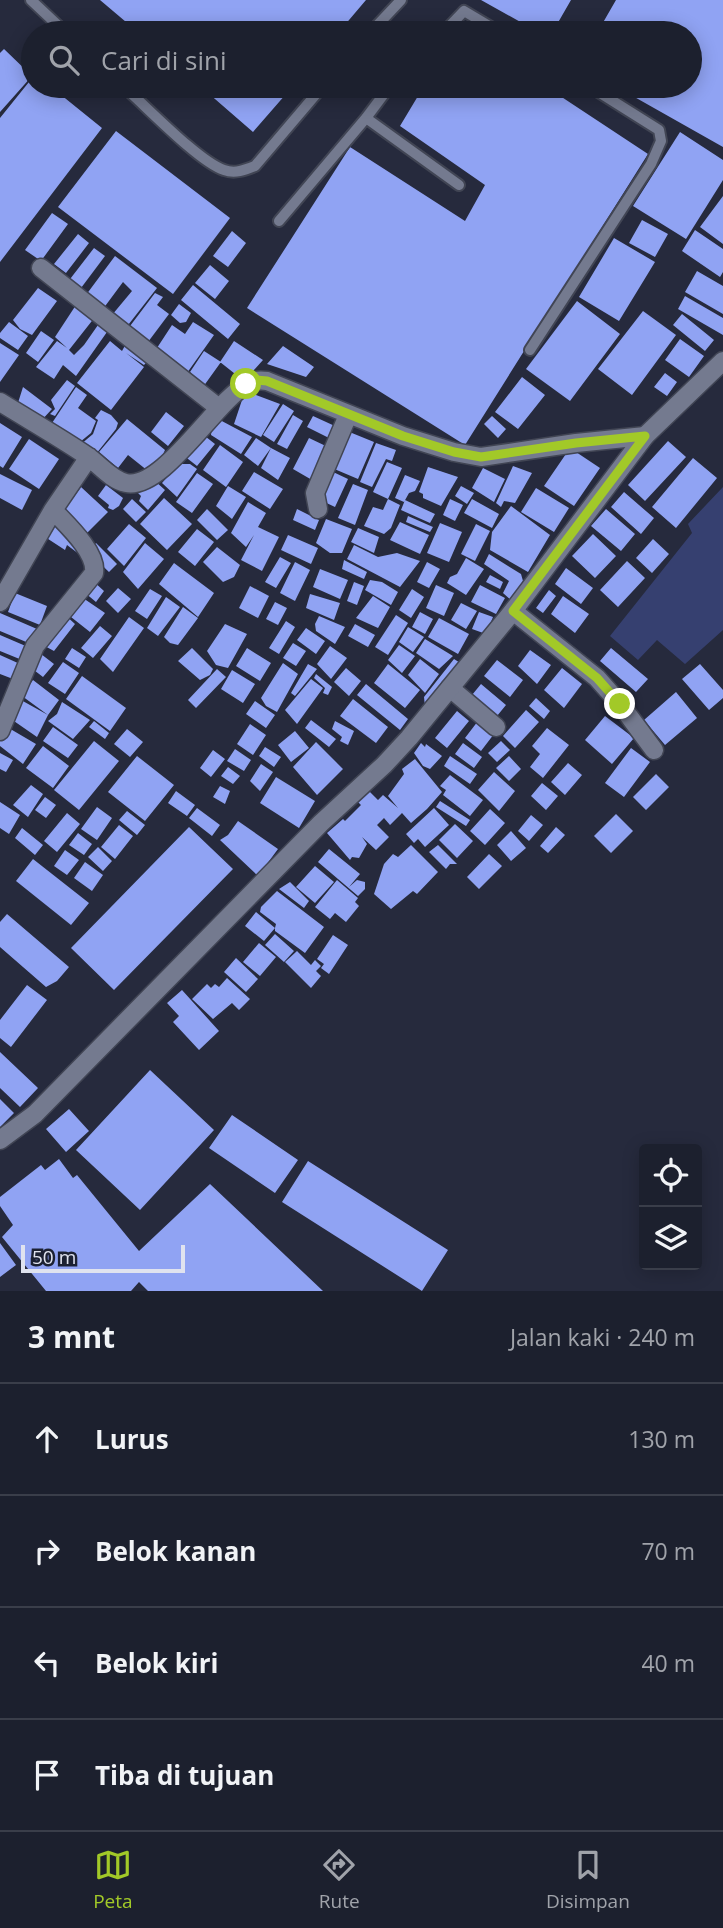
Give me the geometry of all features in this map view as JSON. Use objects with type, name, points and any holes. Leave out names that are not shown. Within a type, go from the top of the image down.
[{"type":"street","points":[[41,268],[219,408]]},
{"type":"street","points":[[0,1140],[35,1114],[321,823],[384,765],[513,611],[645,436],[723,361]]},
{"type":"street","points":[[0,402],[89,457],[118,481],[138,484],[172,461],[219,408],[246,384],[256,380],[267,381],[403,436],[454,452],[481,457],[645,436]]},
{"type":"street","points":[[318,509],[315,493],[348,415]]},
{"type":"street","points":[[0,602],[6,578],[89,457]]},
{"type":"street","points":[[0,731],[35,646],[94,573],[95,568],[83,541],[52,510]]},
{"type":"street","points":[[513,611],[597,678],[654,750]]},
{"type":"street","points":[[450,688],[496,727]]},
{"type":"lane","points":[[31,0],[53,21]]},
{"type":"lane","points":[[381,21],[401,0]]},
{"type":"lane","points":[[454,21],[464,11],[481,21]]},
{"type":"lane","points":[[136,98],[203,158],[223,170],[241,172],[255,166],[313,98]]},
{"type":"lane","points":[[279,221],[366,118],[379,98]]},
{"type":"lane","points":[[530,350],[651,164],[660,141],[659,130],[609,98]]},
{"type":"lane","points":[[366,118],[459,185]]},
{"type":"shaded area","points":[[723,487],[723,630],[685,664],[657,640],[638,660],[610,636],[692,533],[688,524]]},
{"type":"building","points":[[100,0],[366,0],[348,21],[125,21]]},
{"type":"building","points":[[481,0],[571,0],[559,21],[519,21]]},
{"type":"building","points":[[616,0],[723,0],[723,147],[636,98],[702,98],[702,21],[604,21]]},
{"type":"building","points":[[4,49],[21,65],[21,88],[0,112],[0,53]]},
{"type":"building","points":[[21,92],[21,98],[65,98],[102,128],[0,262],[0,118]]},
{"type":"building","points":[[214,98],[283,98],[253,132]]},
{"type":"building","points":[[417,98],[563,98],[648,154],[465,445],[247,308],[350,147],[465,221],[485,185],[400,126]]},
{"type":"building","points":[[116,131],[230,218],[173,294],[58,207]]},
{"type":"building","points":[[680,132],[723,160],[723,180],[686,239],[633,206]]},
{"type":"building","points":[[723,196],[723,244],[700,227]]},
{"type":"building","points":[[52,213],[68,224],[41,261],[25,250]]},
{"type":"building","points":[[642,220],[668,234],[655,257],[629,243]]},
{"type":"building","points":[[695,230],[723,249],[723,272],[720,277],[682,251]]},
{"type":"building","points":[[232,231],[246,243],[228,267],[213,256]]},
{"type":"building","points":[[78,234],[89,243],[66,273],[54,264]]},
{"type":"building","points":[[614,238],[655,262],[619,321],[579,297]]},
{"type":"building","points":[[94,248],[105,256],[78,292],[67,283]]},
{"type":"building","points":[[115,256],[157,288],[125,329],[112,315],[132,291],[123,282],[100,313],[83,299]]},
{"type":"building","points":[[210,265],[229,281],[215,299],[195,283]]},
{"type":"building","points":[[697,271],[723,286],[723,314],[685,292]]},
{"type":"building","points":[[193,285],[240,324],[228,339],[181,300]]},
{"type":"building","points":[[38,288],[57,301],[32,335],[20,329],[13,320]]},
{"type":"building","points":[[155,293],[163,297],[157,305],[169,314],[148,342],[127,330]]},
{"type":"building","points":[[685,296],[723,318],[723,335],[678,309]]},
{"type":"building","points":[[577,301],[620,334],[570,401],[526,369]]},
{"type":"building","points":[[179,304],[191,313],[186,322],[180,323],[171,315]]},
{"type":"building","points":[[76,305],[95,317],[69,350],[74,355],[98,325],[107,332],[76,376],[63,365],[54,379],[36,367],[57,341],[67,348],[55,337]]},
{"type":"building","points":[[643,311],[676,335],[632,395],[598,369]]},
{"type":"building","points":[[682,314],[714,340],[705,351],[673,325]]},
{"type":"building","points":[[9,322],[28,336],[18,350],[0,338],[0,333]]},
{"type":"building","points":[[193,322],[214,335],[187,373],[155,351],[172,325],[185,334]]},
{"type":"building","points":[[41,331],[54,340],[38,362],[26,353]]},
{"type":"building","points":[[680,339],[704,356],[689,377],[665,360]]},
{"type":"building","points":[[128,340],[151,357],[144,365],[126,353],[144,367],[111,410],[77,383],[110,341],[122,351]]},
{"type":"building","points":[[234,341],[263,360],[244,381],[220,362]]},
{"type":"building","points":[[0,343],[19,355],[0,382]]},
{"type":"building","points":[[283,346],[314,367],[306,377],[267,364]]},
{"type":"building","points":[[204,351],[221,362],[203,387],[190,372]]},
{"type":"building","points":[[665,373],[677,382],[667,396],[654,387]]},
{"type":"building","points":[[522,377],[545,395],[518,429],[495,412]]},
{"type":"building","points":[[67,380],[75,386],[55,416],[50,414],[55,409],[51,400]]},
{"type":"building","points":[[23,387],[52,409],[40,422],[17,406]]},
{"type":"building","points":[[76,387],[87,395],[78,408],[96,421],[91,433],[80,442],[52,423]]},
{"type":"building","points":[[245,391],[280,404],[261,437],[234,424]]},
{"type":"building","points":[[283,404],[294,411],[274,442],[263,435]]},
{"type":"building","points":[[101,410],[111,415],[118,423],[96,454],[80,445],[93,434],[98,420],[95,418]]},
{"type":"building","points":[[166,412],[184,426],[168,446],[151,432]]},
{"type":"building","points":[[293,415],[303,421],[287,449],[277,444]]},
{"type":"building","points":[[313,416],[337,427],[331,439],[307,427]]},
{"type":"building","points":[[492,416],[506,429],[498,438],[484,424]]},
{"type":"building","points":[[127,419],[165,450],[159,463],[148,471],[128,455],[118,468],[99,452]]},
{"type":"building","points":[[218,419],[252,437],[241,454],[211,435],[212,426]]},
{"type":"building","points":[[0,423],[22,437],[3,468],[0,466]]},
{"type":"building","points":[[347,431],[374,442],[358,479],[332,468]]},
{"type":"building","points":[[201,433],[215,444],[197,466],[183,455]]},
{"type":"building","points":[[256,438],[271,448],[258,466],[244,455]]},
{"type":"building","points":[[309,438],[330,448],[312,480],[293,469]]},
{"type":"building","points":[[29,439],[59,459],[39,489],[9,469]]},
{"type":"building","points":[[668,441],[686,457],[645,501],[628,485]]},
{"type":"building","points":[[376,443],[396,450],[392,461],[386,459],[372,487],[360,482]]},
{"type":"building","points":[[220,445],[243,462],[226,487],[203,470]]},
{"type":"building","points":[[271,448],[290,458],[278,480],[261,468]]},
{"type":"building","points":[[570,448],[600,468],[574,506],[544,486]]},
{"type":"building","points":[[693,458],[717,478],[676,528],[652,507]]},
{"type":"building","points":[[387,462],[402,468],[388,499],[373,492]]},
{"type":"building","points":[[179,464],[190,464],[197,469],[177,497],[162,483]]},
{"type":"building","points":[[513,466],[532,473],[515,503],[504,501],[501,507],[496,503]]},
{"type":"building","points":[[428,467],[458,477],[441,506],[423,498],[423,494],[419,492]]},
{"type":"building","points":[[483,468],[505,479],[494,502],[472,488]]},
{"type":"building","points":[[331,471],[348,479],[335,507],[318,499]]},
{"type":"building","points":[[254,472],[283,489],[270,509],[242,491]]},
{"type":"building","points":[[197,473],[213,484],[192,513],[176,502]]},
{"type":"building","points":[[0,474],[32,490],[22,510],[0,498]]},
{"type":"building","points":[[405,475],[420,481],[404,502],[395,498]]},
{"type":"building","points":[[155,481],[165,490],[148,510],[139,501],[141,496],[137,492],[145,483]]},
{"type":"building","points":[[353,484],[368,490],[355,525],[338,518]]},
{"type":"building","points":[[106,485],[123,498],[113,510],[98,496]]},
{"type":"building","points":[[228,486],[246,497],[232,519],[216,506]]},
{"type":"building","points":[[461,486],[474,493],[467,504],[455,496]]},
{"type":"building","points":[[81,487],[108,512],[84,536],[62,513]]},
{"type":"building","points":[[536,488],[569,508],[554,532],[521,512]]},
{"type":"building","points":[[624,492],[654,518],[641,534],[611,507]]},
{"type":"building","points":[[164,498],[192,524],[167,550],[140,524]]},
{"type":"building","points":[[132,499],[146,512],[136,522],[123,509]]},
{"type":"building","points":[[388,499],[400,505],[391,528],[384,534],[364,526],[373,507],[383,510]]},
{"type":"building","points":[[450,499],[463,505],[455,521],[443,515]]},
{"type":"building","points":[[472,499],[499,514],[492,528],[464,513]]},
{"type":"building","points":[[405,500],[435,514],[430,523],[401,510]]},
{"type":"building","points":[[248,502],[266,513],[258,527],[279,537],[262,571],[241,560],[254,535],[246,547],[231,533]]},
{"type":"building","points":[[511,506],[550,535],[528,572],[490,550],[492,532]]},
{"type":"building","points":[[207,509],[228,530],[217,540],[197,520]]},
{"type":"building","points":[[297,509],[319,520],[315,530],[293,520]]},
{"type":"building","points":[[606,509],[635,534],[621,551],[591,526]]},
{"type":"building","points":[[408,516],[433,527],[430,532],[406,522]]},
{"type":"building","points":[[54,519],[84,545],[79,554],[67,545],[65,550],[42,535]]},
{"type":"building","points":[[326,519],[352,529],[342,553],[330,553],[316,543]]},
{"type":"building","points":[[400,522],[429,535],[420,554],[390,540]]},
{"type":"building","points":[[440,523],[462,532],[449,562],[427,553]]},
{"type":"building","points":[[129,524],[146,538],[124,566],[107,549]]},
{"type":"building","points":[[476,524],[490,531],[475,561],[461,554]]},
{"type":"building","points":[[358,528],[379,537],[374,553],[351,542]]},
{"type":"building","points":[[197,529],[214,542],[195,566],[178,552]]},
{"type":"building","points":[[593,534],[616,556],[595,578],[572,556]]},
{"type":"building","points":[[288,535],[318,548],[311,564],[281,550]]},
{"type":"building","points":[[653,539],[669,554],[652,573],[636,558]]},
{"type":"building","points":[[96,543],[117,564],[109,572],[88,552]]},
{"type":"building","points":[[145,543],[164,559],[138,589],[123,572]]},
{"type":"building","points":[[354,545],[378,557],[397,553],[420,561],[400,587],[347,559]]},
{"type":"building","points":[[217,547],[240,565],[234,577],[223,582],[203,562]]},
{"type":"building","points":[[489,554],[521,574],[523,581],[511,600],[503,593],[509,581],[484,564]]},
{"type":"building","points":[[280,557],[291,563],[276,588],[265,582]]},
{"type":"building","points":[[466,558],[484,569],[466,595],[447,583],[450,577],[457,574]]},
{"type":"building","points":[[344,560],[367,572],[364,579],[342,569]]},
{"type":"building","points":[[627,561],[645,578],[618,607],[600,590]]},
{"type":"building","points":[[295,562],[310,570],[295,601],[280,593]]},
{"type":"building","points":[[427,562],[440,569],[429,588],[417,582]]},
{"type":"building","points":[[174,563],[214,593],[198,617],[159,584]]},
{"type":"building","points":[[566,568],[593,588],[581,604],[555,584]]},
{"type":"building","points":[[320,569],[348,580],[340,599],[313,587]]},
{"type":"building","points":[[490,575],[503,582],[500,589],[486,582]]},
{"type":"building","points":[[370,580],[382,582],[398,592],[391,605],[365,590]]},
{"type":"building","points":[[93,581],[104,591],[96,602],[84,592]]},
{"type":"building","points":[[354,582],[364,586],[357,605],[347,601]]},
{"type":"building","points":[[436,585],[454,593],[444,616],[426,608]]},
{"type":"building","points":[[480,585],[505,598],[496,614],[471,602]]},
{"type":"building","points":[[250,586],[269,596],[258,618],[239,608]]},
{"type":"building","points":[[118,588],[131,599],[118,613],[106,601]]},
{"type":"building","points":[[150,589],[162,596],[147,619],[135,611]]},
{"type":"building","points":[[412,589],[424,597],[411,618],[399,610]]},
{"type":"building","points":[[549,590],[556,596],[543,613],[536,608]]},
{"type":"building","points":[[15,593],[47,606],[40,625],[8,612]]},
{"type":"building","points":[[310,594],[340,603],[334,620],[306,608]]},
{"type":"building","points":[[373,596],[390,607],[378,628],[356,618]]},
{"type":"building","points":[[563,596],[589,614],[575,633],[551,614]]},
{"type":"building","points":[[166,597],[180,607],[158,636],[147,628]]},
{"type":"building","points":[[83,598],[105,613],[90,632],[71,617]]},
{"type":"building","points":[[275,602],[287,608],[278,625],[266,619]]},
{"type":"building","points":[[461,603],[477,611],[466,629],[451,620]]},
{"type":"building","points":[[183,607],[198,618],[178,645],[170,643],[164,637]]},
{"type":"building","points":[[420,612],[433,619],[425,634],[412,627]]},
{"type":"building","points":[[479,612],[493,617],[486,634],[472,629]]},
{"type":"building","points":[[0,613],[37,629],[31,644],[0,631]]},
{"type":"building","points":[[64,614],[75,624],[54,651],[41,644]]},
{"type":"building","points":[[396,615],[408,623],[388,655],[375,647]]},
{"type":"building","points":[[319,616],[345,627],[335,644],[316,631],[315,624]]},
{"type":"building","points":[[129,617],[144,628],[113,672],[100,659]]},
{"type":"building","points":[[439,618],[469,634],[458,654],[428,637]]},
{"type":"building","points":[[286,621],[295,627],[279,654],[269,648]]},
{"type":"building","points":[[225,624],[247,634],[228,668],[216,665],[207,651]]},
{"type":"building","points":[[355,624],[375,635],[368,647],[348,636]]},
{"type":"building","points":[[100,626],[112,636],[93,658],[81,648]]},
{"type":"building","points":[[408,627],[424,637],[413,652],[399,642]]},
{"type":"building","points":[[306,628],[325,641],[316,654],[297,640]]},
{"type":"building","points":[[0,635],[28,647],[22,660],[0,651]]},
{"type":"building","points":[[425,639],[453,656],[439,669],[416,653]]},
{"type":"building","points":[[293,643],[306,651],[296,666],[283,658]]},
{"type":"building","points":[[399,645],[415,656],[402,673],[388,660]]},
{"type":"building","points":[[330,646],[347,658],[331,679],[317,664]]},
{"type":"building","points":[[72,648],[86,657],[79,668],[65,659]]},
{"type":"building","points":[[192,648],[213,669],[210,675],[200,680],[178,661]]},
{"type":"building","points":[[247,648],[271,663],[260,681],[236,666]]},
{"type":"building","points":[[611,648],[648,679],[636,692],[600,661]]},
{"type":"building","points":[[530,650],[551,665],[537,684],[518,666]]},
{"type":"building","points":[[41,654],[54,664],[43,677],[30,667]]},
{"type":"building","points":[[0,655],[20,664],[13,679],[0,674]]},
{"type":"building","points":[[420,659],[439,674],[425,693],[408,675]]},
{"type":"building","points":[[454,659],[465,666],[425,707],[424,697]]},
{"type":"building","points":[[497,660],[523,680],[510,697],[484,676]]},
{"type":"building","points":[[63,662],[79,673],[65,694],[48,683]]},
{"type":"building","points":[[283,663],[298,674],[277,712],[266,706],[261,698]]},
{"type":"building","points":[[308,664],[317,669],[295,696],[291,693]]},
{"type":"building","points":[[388,664],[420,690],[405,708],[374,683]]},
{"type":"building","points":[[700,664],[723,690],[723,698],[709,710],[682,679]]},
{"type":"building","points":[[346,668],[361,681],[349,696],[334,682]]},
{"type":"building","points":[[562,668],[582,684],[564,708],[544,690]]},
{"type":"building","points":[[217,669],[226,677],[196,708],[188,700]]},
{"type":"building","points":[[232,670],[255,684],[243,703],[221,689]]},
{"type":"building","points":[[316,674],[332,687],[328,695],[323,693],[325,688],[314,678]]},
{"type":"building","points":[[82,676],[126,708],[110,731],[66,699]]},
{"type":"building","points":[[311,679],[323,688],[297,724],[285,710]]},
{"type":"building","points":[[33,680],[59,700],[48,715],[22,696]]},
{"type":"building","points":[[366,684],[408,719],[400,730],[357,695]]},
{"type":"building","points":[[481,684],[506,705],[497,716],[472,695]]},
{"type":"building","points":[[676,692],[697,718],[665,745],[644,720]]},
{"type":"building","points":[[536,698],[550,711],[544,719],[529,706]]},
{"type":"building","points":[[353,699],[388,727],[376,743],[340,716]]},
{"type":"building","points":[[21,700],[48,715],[37,737],[11,719]]},
{"type":"building","points":[[255,701],[275,715],[266,728],[246,714]]},
{"type":"building","points":[[62,702],[90,720],[73,739],[48,721],[57,714]]},
{"type":"building","points":[[526,710],[539,722],[515,748],[503,736]]},
{"type":"building","points":[[457,711],[469,721],[447,748],[435,738]]},
{"type":"building","points":[[605,716],[634,738],[612,764],[585,740]]},
{"type":"building","points":[[311,720],[336,739],[329,747],[305,728]]},
{"type":"building","points":[[94,721],[109,733],[105,739],[89,727]]},
{"type":"building","points":[[335,721],[354,731],[348,745],[340,741],[342,737],[332,729]]},
{"type":"building","points":[[478,721],[494,734],[481,751],[465,738]]},
{"type":"building","points":[[250,724],[266,735],[253,755],[237,744]]},
{"type":"building","points":[[7,727],[36,744],[23,764],[0,746],[0,739]]},
{"type":"building","points":[[53,727],[78,745],[68,758],[43,741]]},
{"type":"building","points":[[547,728],[569,745],[543,778],[530,767],[540,754],[532,746]]},
{"type":"building","points":[[127,729],[143,742],[130,757],[114,744]]},
{"type":"building","points":[[295,731],[309,748],[291,762],[278,745]]},
{"type":"building","points":[[94,741],[119,761],[79,810],[54,790]]},
{"type":"building","points":[[501,741],[510,750],[497,762],[488,753]]},
{"type":"building","points":[[316,742],[343,769],[317,795],[293,767]]},
{"type":"building","points":[[421,743],[442,756],[430,769],[423,766],[414,753]]},
{"type":"building","points":[[463,743],[482,757],[474,768],[455,754]]},
{"type":"building","points":[[43,746],[69,766],[53,788],[26,768]]},
{"type":"building","points":[[265,747],[281,757],[274,767],[259,756]]},
{"type":"building","points":[[631,748],[650,762],[624,797],[605,783]]},
{"type":"building","points":[[235,749],[251,760],[244,771],[227,761]]},
{"type":"building","points":[[213,750],[225,759],[211,777],[200,768]]},
{"type":"building","points":[[0,753],[13,760],[6,772],[0,769]]},
{"type":"building","points":[[137,756],[174,785],[145,821],[108,792]]},
{"type":"building","points":[[450,756],[477,774],[470,784],[444,766]]},
{"type":"building","points":[[509,756],[521,769],[509,781],[496,768]]},
{"type":"building","points":[[415,759],[442,792],[411,823],[402,813],[390,825],[384,818],[377,825],[389,837],[376,850],[362,837],[367,844],[359,858],[352,857],[350,860],[327,833],[343,819],[345,821],[361,805],[356,800],[367,789],[378,800],[383,795],[398,808],[388,796],[404,774],[402,769]]},
{"type":"building","points":[[568,763],[582,775],[565,795],[551,782]]},
{"type":"building","points":[[261,764],[273,772],[260,791],[250,781]]},
{"type":"building","points":[[228,767],[240,776],[233,784],[221,776]]},
{"type":"building","points":[[494,772],[515,791],[499,811],[478,790]]},
{"type":"building","points":[[656,774],[669,787],[646,810],[633,797]]},
{"type":"building","points":[[450,775],[483,800],[470,816],[443,795],[446,790],[440,786]]},
{"type":"building","points":[[276,777],[315,801],[299,828],[260,803]]},
{"type":"building","points":[[542,783],[558,796],[546,810],[531,796]]},
{"type":"building","points":[[31,785],[43,794],[28,817],[13,805]]},
{"type":"building","points":[[220,786],[230,791],[225,804],[213,797]]},
{"type":"building","points":[[176,791],[195,805],[187,816],[168,803]]},
{"type":"building","points":[[45,797],[56,805],[46,818],[35,810]]},
{"type":"building","points":[[440,801],[470,820],[466,826],[436,807]]},
{"type":"building","points":[[0,802],[20,815],[9,834],[0,828]]},
{"type":"building","points":[[97,807],[112,818],[97,840],[81,829]]},
{"type":"building","points":[[197,808],[220,825],[212,836],[189,818]]},
{"type":"building","points":[[434,808],[449,825],[425,847],[418,839],[414,843],[406,834]]},
{"type":"building","points":[[490,809],[505,823],[485,845],[470,831]]},
{"type":"building","points":[[127,811],[145,825],[137,835],[119,820]]},
{"type":"building","points":[[67,813],[80,824],[57,852],[44,841]]},
{"type":"building","points":[[616,814],[633,831],[611,853],[594,836]]},
{"type":"building","points":[[531,815],[543,825],[529,841],[518,831]]},
{"type":"building","points":[[238,821],[278,849],[258,876],[220,840],[228,835]]},
{"type":"building","points":[[455,824],[473,841],[457,858],[439,840]]},
{"type":"building","points":[[119,825],[133,836],[115,859],[101,847]]},
{"type":"building","points":[[189,827],[233,869],[114,990],[71,948]]},
{"type":"building","points":[[556,827],[565,835],[548,853],[540,846]]},
{"type":"building","points":[[22,828],[43,845],[35,855],[15,838]]},
{"type":"building","points":[[511,831],[526,848],[511,861],[497,845]]},
{"type":"building","points":[[78,833],[92,844],[84,855],[69,845]]},
{"type":"building","points":[[411,845],[438,872],[417,894],[413,891],[391,909],[374,894],[384,864],[393,854],[398,857]]},
{"type":"building","points":[[438,845],[457,864],[450,864],[446,869],[429,852]]},
{"type":"building","points":[[98,847],[112,861],[103,871],[88,857]]},
{"type":"building","points":[[329,849],[360,874],[349,887],[357,880],[365,882],[365,889],[358,896],[318,862]]},
{"type":"building","points":[[65,850],[79,860],[67,875],[54,866]]},
{"type":"building","points":[[489,854],[502,866],[479,889],[467,877]]},
{"type":"building","points":[[33,859],[89,903],[71,925],[16,881]]},
{"type":"building","points":[[85,862],[103,875],[92,891],[74,878]]},
{"type":"building","points":[[315,866],[334,882],[315,903],[296,887]]},
{"type":"building","points":[[337,880],[358,898],[355,902],[359,906],[346,922],[335,913],[330,919],[315,907]]},
{"type":"building","points":[[290,882],[309,901],[304,908],[279,889]]},
{"type":"building","points":[[277,891],[324,927],[305,953],[275,931],[276,924],[260,912],[261,907]]},
{"type":"building","points":[[256,912],[275,928],[264,941],[245,926]]},
{"type":"building","points":[[7,914],[69,967],[57,981],[46,987],[0,947],[0,922]]},
{"type":"building","points":[[275,934],[294,951],[284,962],[265,945]]},
{"type":"building","points":[[333,935],[348,945],[329,974],[321,968],[324,964],[317,959]]},
{"type":"building","points":[[259,943],[276,957],[260,976],[243,962]]},
{"type":"building","points":[[297,951],[311,965],[315,960],[321,966],[316,971],[321,976],[311,988],[285,962]]},
{"type":"building","points":[[236,958],[258,979],[246,992],[224,972]]},
{"type":"building","points":[[227,978],[250,999],[239,1010],[232,1003],[213,1019],[192,999],[207,984],[211,988],[215,984],[219,987]]},
{"type":"building","points":[[27,985],[47,1000],[11,1047],[0,1038],[0,1020]]},
{"type":"building","points":[[182,990],[219,1031],[199,1050],[173,1022],[179,1016],[167,1003]]},
{"type":"building","points":[[0,1052],[38,1088],[20,1107],[0,1088]]},
{"type":"building","points":[[150,1070],[214,1130],[140,1210],[76,1150]]},
{"type":"building","points":[[0,1099],[14,1113],[0,1127]]},
{"type":"building","points":[[69,1109],[89,1131],[66,1152],[46,1129]]},
{"type":"building","points":[[232,1115],[298,1160],[275,1193],[209,1148]]},
{"type":"building","points":[[59,1159],[73,1178],[77,1175],[139,1251],[210,1184],[323,1291],[148,1291],[139,1282],[131,1291],[46,1291],[2,1237],[13,1225],[0,1206],[0,1197],[41,1165],[45,1170]]},
{"type":"building","points":[[308,1161],[448,1250],[422,1291],[282,1202]]},
{"type":"building","points":[[0,1243],[16,1265],[0,1277]]},
{"type":"route","points":[[246,384],[256,380],[267,381],[403,436],[454,452],[481,457],[645,436],[513,611],[597,678],[620,704]]}]
